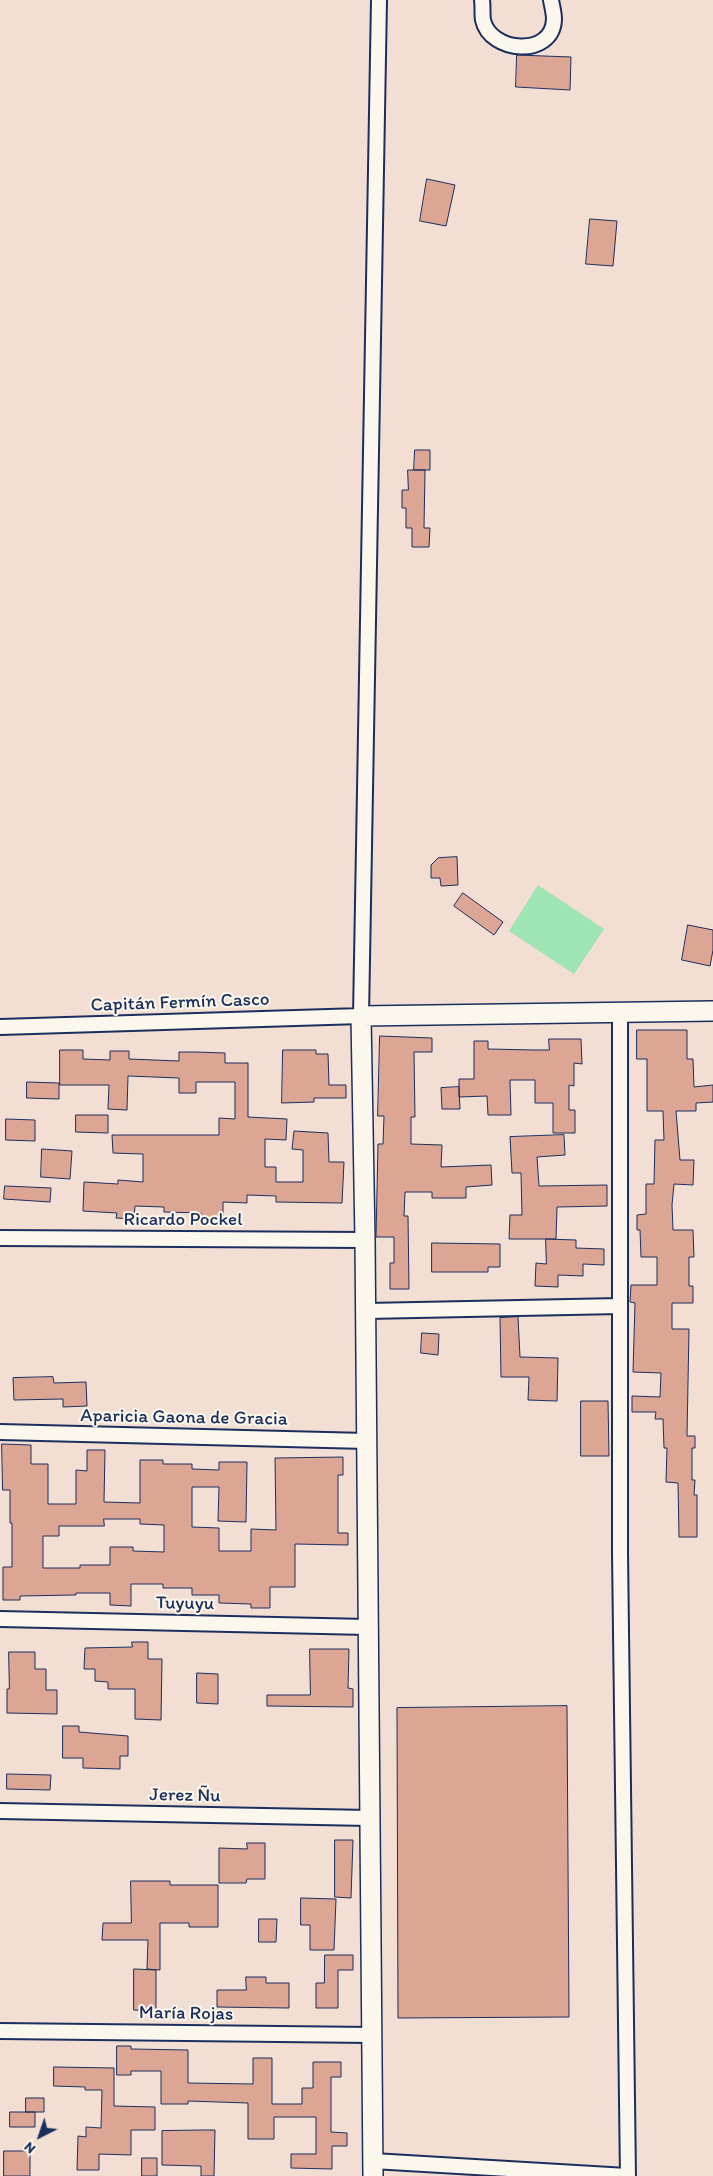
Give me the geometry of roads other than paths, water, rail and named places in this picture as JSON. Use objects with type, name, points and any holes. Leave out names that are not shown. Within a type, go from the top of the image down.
[{"type":"street","points":[[379,0],[361,1016],[366,1310],[373,2168],[628,2176],[620,1553],[620,1012]]},
{"type":"street","points":[[482,0],[483,21],[493,37],[510,45],[525,48],[541,42],[549,33],[554,21],[551,0]]},
{"type":"street","points":[[361,1016],[713,1011]]},
{"type":"street","name":"Capitán Fermín Casco","points":[[0,1027],[361,1016]]},
{"type":"street","name":"Ricardo Pockel","points":[[0,1238],[365,1240]]},
{"type":"street","points":[[366,1310],[620,1306]]},
{"type":"street","name":"Aparicia Gaona de Gracia","points":[[0,1432],[367,1441]]},
{"type":"street","name":"Tuyuyu","points":[[0,1619],[368,1627]]},
{"type":"street","name":"Jerez Ñu","points":[[0,1811],[370,1818]]},
{"type":"street","name":"María Rojas","points":[[0,2031],[372,2035]]}]
